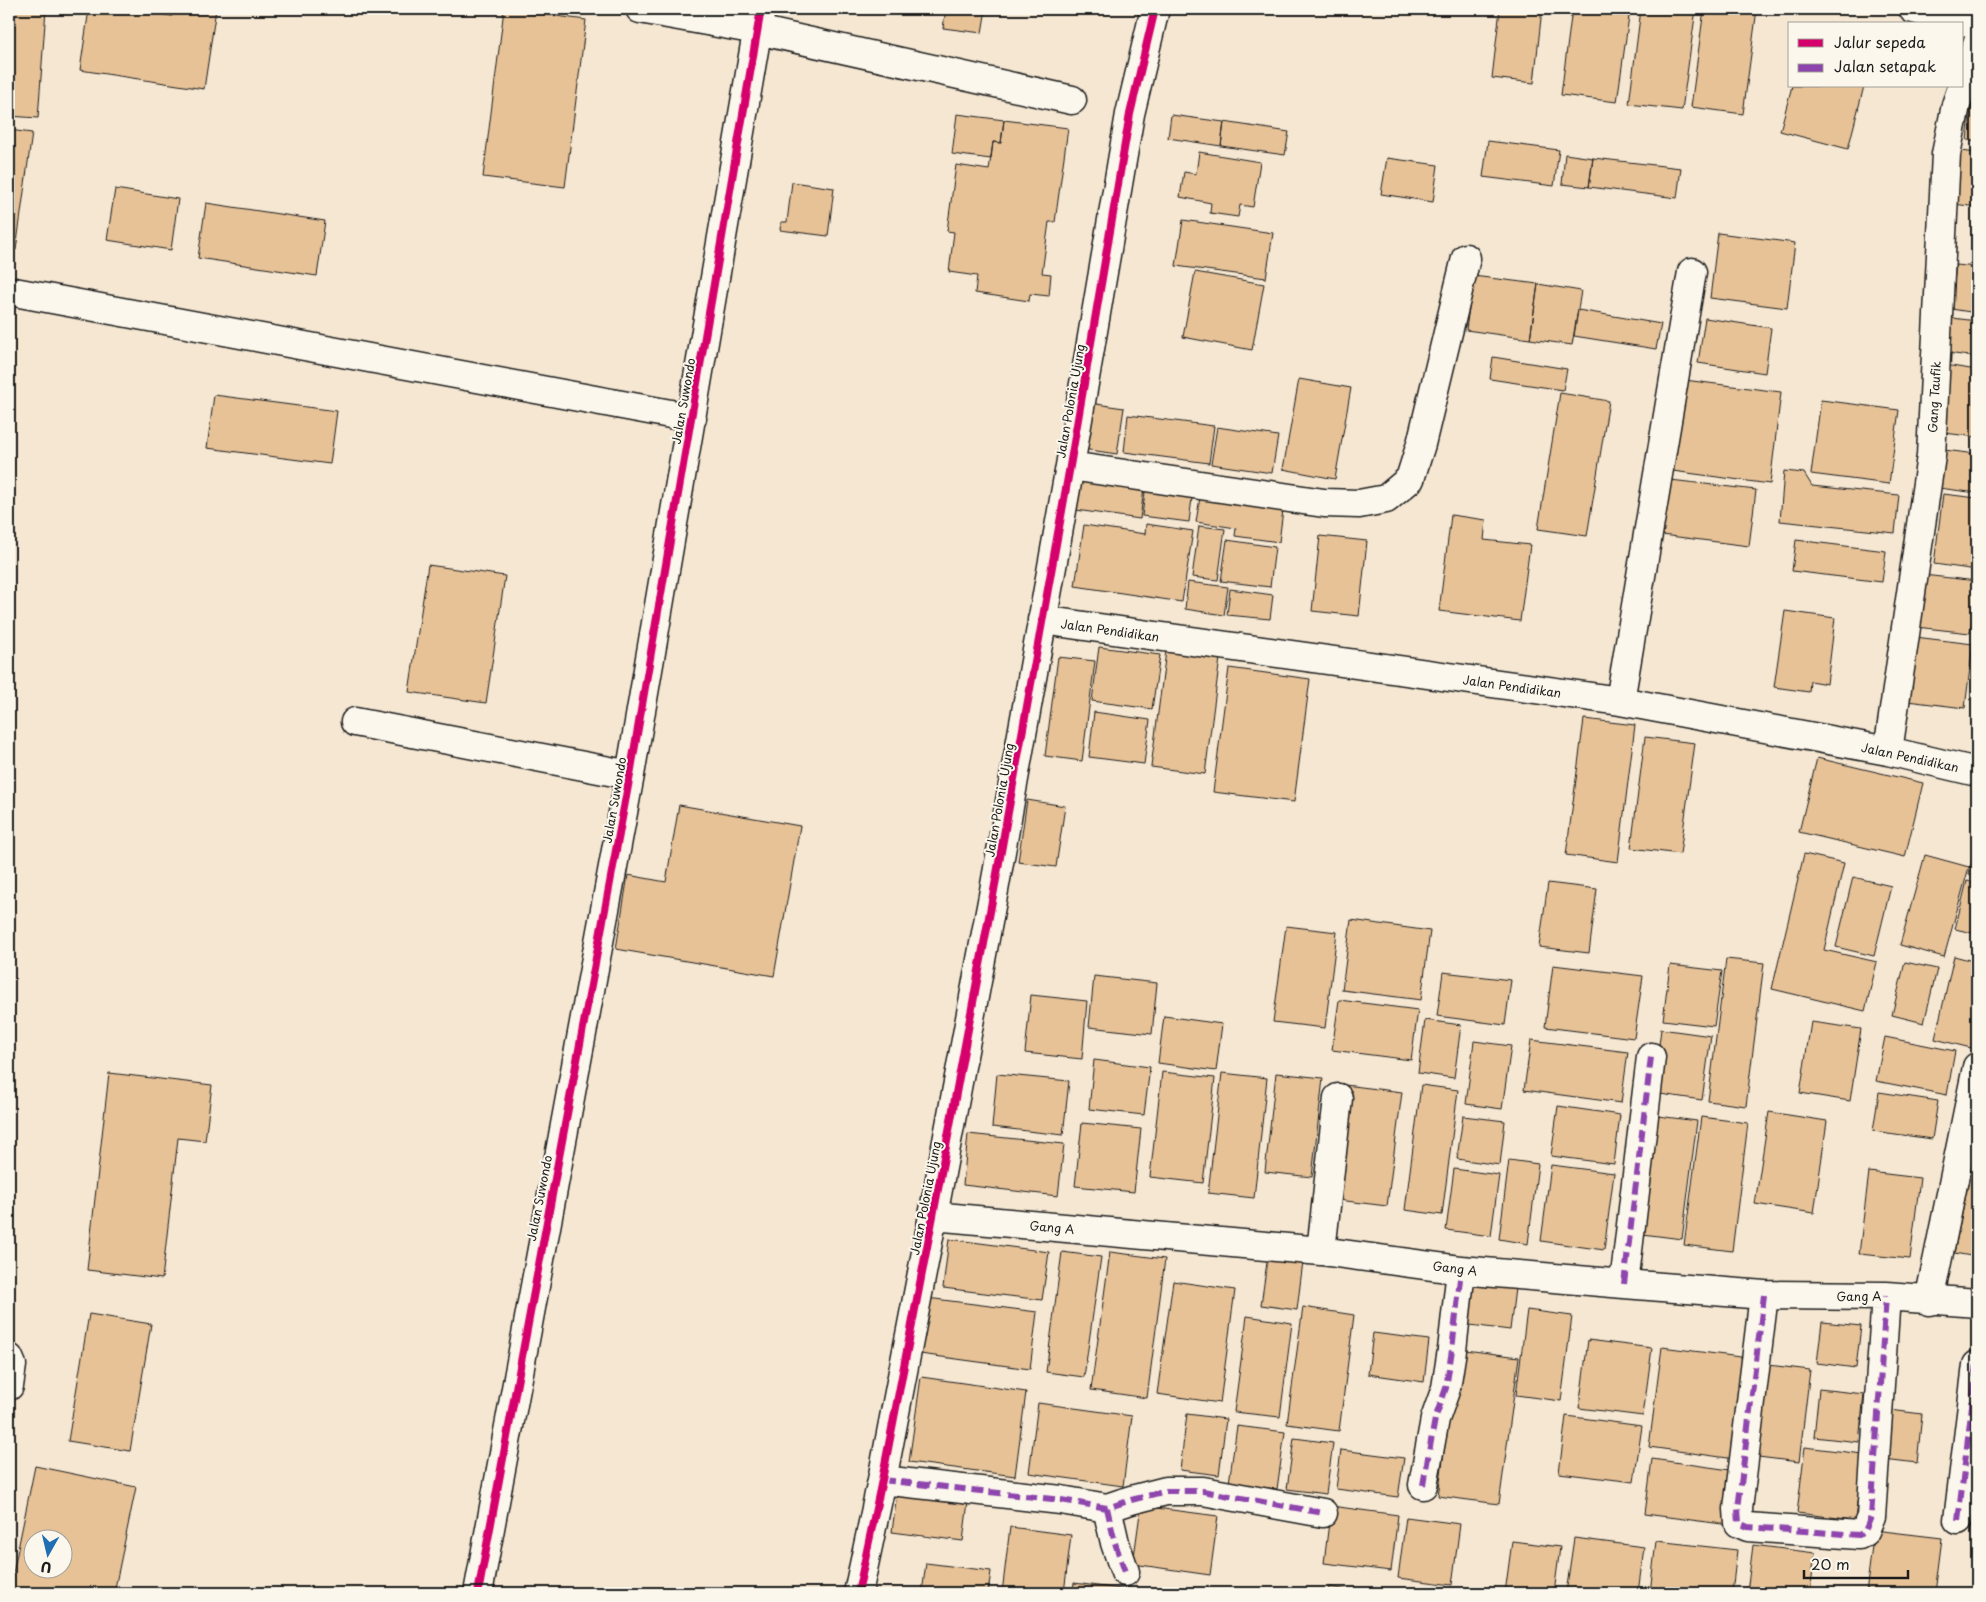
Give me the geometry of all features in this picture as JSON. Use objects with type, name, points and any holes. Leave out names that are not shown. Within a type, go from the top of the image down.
[{"type":"street","points":[[640,9],[759,20],[1072,100]]},
{"type":"street","name":"Jalan Polonia Ujung","points":[[858,1593],[933,1216],[1070,466],[1130,114],[1155,9]]},
{"type":"street","points":[[1913,9],[1977,25]]},
{"type":"street","name":"Jalan Suwondo","points":[[478,1593],[630,775],[759,20]]},
{"type":"street","name":"Gang Taufik","points":[[1964,82],[1977,44]]},
{"type":"street","name":"Gang Taufik","points":[[1888,751],[1931,456],[1946,154],[1956,105],[1962,88]]},
{"type":"street","points":[[1070,466],[1324,503],[1359,504],[1386,499],[1410,479],[1421,444],[1466,258]]},
{"type":"street","points":[[1620,701],[1692,272]]},
{"type":"street","points":[[9,291],[692,418]]},
{"type":"street","name":"Jalan Pendidikan","points":[[1042,620],[1620,701],[1888,751],[1977,772]]},
{"type":"street","points":[[355,722],[630,775]]},
{"type":"street","points":[[1624,1284],[1651,1057]]},
{"type":"street","points":[[1929,1300],[1977,1067]]},
{"type":"street","points":[[1321,1251],[1338,1098]]},
{"type":"street","name":"Gang A","points":[[933,1216],[1321,1251],[1461,1270],[1624,1284],[1764,1295],[1886,1296],[1977,1303]]},
{"type":"street","points":[[1423,1485],[1435,1420],[1447,1382],[1461,1270]]},
{"type":"street","points":[[1764,1295],[1738,1509],[1739,1523],[1748,1528],[1859,1535],[1865,1531],[1871,1517],[1886,1296]]},
{"type":"street","points":[[9,1358],[12,1365],[9,1386]]},
{"type":"street","points":[[1958,1520],[1977,1365]]},
{"type":"street","points":[[882,1480],[1061,1500],[1107,1508],[1150,1494],[1185,1490],[1203,1491],[1323,1513]]},
{"type":"street","points":[[1107,1508],[1115,1543],[1125,1572]]},
{"type":"building","points":[[9,9],[46,9],[38,118],[9,116]]},
{"type":"building","points":[[89,9],[138,9],[138,11],[172,16],[173,9],[216,9],[204,89],[80,70]]},
{"type":"building","points":[[504,9],[586,20],[565,187],[483,177]]},
{"type":"building","points":[[946,9],[986,9],[982,33],[943,28]]},
{"type":"building","points":[[1500,9],[1542,9],[1534,83],[1492,78]]},
{"type":"building","points":[[1572,9],[1630,9],[1617,102],[1561,95]]},
{"type":"building","points":[[1641,9],[1696,9],[1682,110],[1629,104]]},
{"type":"building","points":[[1704,9],[1757,9],[1743,114],[1691,107]]},
{"type":"building","points":[[1975,73],[1977,73],[1977,141],[1967,140]]},
{"type":"building","points":[[1791,88],[1863,88],[1848,149],[1780,131]]},
{"type":"building","points":[[957,114],[1004,120],[1001,143],[993,142],[991,159],[952,154]]},
{"type":"building","points":[[1171,115],[1224,122],[1221,146],[1168,138]]},
{"type":"building","points":[[1004,120],[1068,128],[1055,222],[1049,222],[1042,273],[1051,274],[1049,296],[1030,294],[1029,301],[975,293],[977,276],[949,272],[954,232],[947,231],[956,165],[989,170],[993,142],[1001,143]]},
{"type":"building","points":[[1224,122],[1289,132],[1285,155],[1221,146]]},
{"type":"building","points":[[9,130],[32,133],[16,250],[9,249]]},
{"type":"building","points":[[1488,141],[1559,150],[1554,186],[1483,177]]},
{"type":"building","points":[[1953,150],[1977,153],[1977,207],[1946,203]]},
{"type":"building","points":[[1199,152],[1260,162],[1253,207],[1240,205],[1238,217],[1210,213],[1211,203],[1180,197],[1184,172],[1196,174]]},
{"type":"building","points":[[1565,154],[1593,158],[1589,187],[1562,184]]},
{"type":"building","points":[[1387,158],[1438,165],[1433,202],[1381,194]]},
{"type":"building","points":[[1593,158],[1681,168],[1677,198],[1589,187]]},
{"type":"building","points":[[792,182],[834,188],[828,236],[780,230],[781,222],[787,222]]},
{"type":"building","points":[[115,189],[178,199],[171,250],[107,240]]},
{"type":"building","points":[[206,203],[325,221],[317,276],[198,258]]},
{"type":"building","points":[[1183,220],[1273,233],[1266,278],[1176,266]]},
{"type":"building","points":[[1718,233],[1795,243],[1787,308],[1710,298]]},
{"type":"building","points":[[1956,265],[1977,267],[1977,313],[1951,309]]},
{"type":"building","points":[[1195,272],[1264,284],[1252,350],[1183,337]]},
{"type":"building","points":[[1473,276],[1538,284],[1530,339],[1466,330]]},
{"type":"building","points":[[1538,284],[1581,291],[1572,345],[1530,339]]},
{"type":"building","points":[[1578,310],[1661,324],[1656,349],[1574,336]]},
{"type":"building","points":[[1705,318],[1771,328],[1765,373],[1698,363]]},
{"type":"building","points":[[1952,318],[1977,321],[1977,357],[1947,353]]},
{"type":"building","points":[[1493,357],[1567,369],[1563,390],[1490,379]]},
{"type":"building","points":[[1945,365],[1977,370],[1977,437],[1936,432]]},
{"type":"building","points":[[1299,379],[1351,388],[1335,479],[1283,469]]},
{"type":"building","points":[[1676,379],[1781,392],[1770,484],[1665,470]]},
{"type":"building","points":[[1560,393],[1609,401],[1587,536],[1538,529]]},
{"type":"building","points":[[214,395],[337,411],[330,464],[207,448]]},
{"type":"building","points":[[1821,400],[1899,410],[1889,484],[1811,474]]},
{"type":"building","points":[[1082,402],[1124,408],[1117,454],[1076,448]]},
{"type":"building","points":[[1128,415],[1214,426],[1209,463],[1124,452]]},
{"type":"building","points":[[1217,427],[1278,436],[1272,473],[1211,464]]},
{"type":"building","points":[[1944,450],[1977,454],[1977,493],[1939,488]]},
{"type":"building","points":[[1784,471],[1804,473],[1812,486],[1899,495],[1895,533],[1780,521]]},
{"type":"building","points":[[1081,472],[1145,481],[1140,519],[1076,510]]},
{"type":"building","points":[[1662,479],[1756,490],[1749,546],[1654,534]]},
{"type":"building","points":[[1146,484],[1193,490],[1189,522],[1142,516]]},
{"type":"building","points":[[1201,491],[1284,502],[1279,542],[1235,536],[1236,528],[1196,522]]},
{"type":"building","points":[[1943,494],[1977,498],[1977,570],[1934,564]]},
{"type":"building","points":[[1451,515],[1486,520],[1484,540],[1530,545],[1520,621],[1439,611]]},
{"type":"building","points":[[1146,524],[1193,531],[1182,602],[1075,586],[1084,525],[1145,534]]},
{"type":"building","points":[[1199,526],[1225,529],[1218,580],[1192,577]]},
{"type":"building","points":[[1320,536],[1367,541],[1359,616],[1312,611]]},
{"type":"building","points":[[1227,540],[1275,547],[1270,587],[1221,581]]},
{"type":"building","points":[[1796,540],[1886,551],[1882,582],[1792,571]]},
{"type":"building","points":[[428,565],[505,576],[486,703],[409,692]]},
{"type":"building","points":[[1923,575],[1977,581],[1970,633],[1916,627]]},
{"type":"building","points":[[1188,582],[1228,587],[1224,615],[1185,609]]},
{"type":"building","points":[[1230,589],[1273,595],[1270,619],[1227,615]]},
{"type":"building","points":[[1785,611],[1835,618],[1827,684],[1810,681],[1809,692],[1774,687]]},
{"type":"building","points":[[1915,637],[1973,644],[1965,708],[1907,701]]},
{"type":"building","points":[[1099,647],[1160,655],[1152,709],[1092,701]]},
{"type":"building","points":[[1166,651],[1220,658],[1205,774],[1151,767]]},
{"type":"building","points":[[1058,657],[1095,661],[1082,761],[1045,756]]},
{"type":"building","points":[[1229,668],[1310,679],[1294,802],[1213,792]]},
{"type":"building","points":[[1094,712],[1150,720],[1144,764],[1089,757]]},
{"type":"building","points":[[1584,719],[1635,725],[1618,862],[1566,855]]},
{"type":"building","points":[[1645,737],[1695,743],[1680,854],[1631,848]]},
{"type":"building","points":[[1817,758],[1923,783],[1905,857],[1799,832]]},
{"type":"building","points":[[1027,800],[1065,806],[1056,867],[1018,862]]},
{"type":"building","points":[[679,805],[800,826],[774,976],[616,949],[628,875],[666,882]]},
{"type":"building","points":[[1977,837],[1977,876],[1969,874]]},
{"type":"building","points":[[1804,854],[1844,863],[1824,950],[1877,962],[1865,1011],[1772,989]]},
{"type":"building","points":[[1925,855],[1969,867],[1944,957],[1900,945]]},
{"type":"building","points":[[1853,877],[1891,886],[1874,956],[1836,947]]},
{"type":"building","points":[[1967,881],[1977,883],[1977,934],[1955,929]]},
{"type":"building","points":[[1548,883],[1597,889],[1589,953],[1539,947]]},
{"type":"building","points":[[1351,920],[1430,931],[1421,1000],[1342,990]]},
{"type":"building","points":[[1286,926],[1337,932],[1325,1028],[1273,1022]]},
{"type":"building","points":[[1954,956],[1977,962],[1977,1023],[1971,1048],[1935,1039]]},
{"type":"building","points":[[1726,959],[1764,963],[1746,1106],[1708,1101]]},
{"type":"building","points":[[1905,962],[1937,969],[1924,1023],[1892,1015]]},
{"type":"building","points":[[1553,965],[1643,976],[1634,1038],[1545,1027]]},
{"type":"building","points":[[1670,965],[1722,971],[1714,1026],[1663,1020]]},
{"type":"building","points":[[1443,972],[1511,980],[1505,1025],[1437,1016]]},
{"type":"building","points":[[1094,976],[1157,983],[1152,1034],[1089,1027]]},
{"type":"building","points":[[1031,995],[1087,1001],[1082,1059],[1025,1053]]},
{"type":"building","points":[[1339,1000],[1418,1010],[1411,1060],[1332,1050]]},
{"type":"building","points":[[1164,1016],[1222,1024],[1216,1071],[1158,1063]]},
{"type":"building","points":[[1425,1020],[1461,1025],[1454,1078],[1418,1073]]},
{"type":"building","points":[[1811,1022],[1861,1029],[1850,1101],[1800,1093]]},
{"type":"building","points":[[1661,1029],[1711,1036],[1702,1100],[1653,1093]]},
{"type":"building","points":[[1885,1037],[1955,1051],[1947,1095],[1876,1081]]},
{"type":"building","points":[[1531,1040],[1628,1052],[1621,1103],[1524,1090]]},
{"type":"building","points":[[1474,1041],[1511,1046],[1502,1109],[1466,1104]]},
{"type":"building","points":[[1094,1060],[1150,1067],[1144,1115],[1089,1109]]},
{"type":"building","points":[[1162,1072],[1215,1078],[1203,1183],[1150,1177]]},
{"type":"building","points":[[109,1073],[212,1085],[205,1141],[178,1138],[162,1279],[87,1270]]},
{"type":"building","points":[[1222,1073],[1267,1078],[1254,1198],[1208,1193]]},
{"type":"building","points":[[1276,1073],[1323,1078],[1312,1177],[1265,1172]]},
{"type":"building","points":[[997,1074],[1069,1081],[1063,1135],[992,1127]]},
{"type":"building","points":[[1345,1085],[1402,1092],[1387,1206],[1330,1199]]},
{"type":"building","points":[[1421,1085],[1458,1090],[1442,1215],[1405,1210]]},
{"type":"building","points":[[1879,1092],[1938,1101],[1932,1139],[1873,1131]]},
{"type":"building","points":[[1558,1106],[1620,1115],[1614,1164],[1551,1156]]},
{"type":"building","points":[[1769,1112],[1827,1121],[1814,1213],[1755,1204]]},
{"type":"building","points":[[1650,1115],[1697,1121],[1682,1239],[1635,1233]]},
{"type":"building","points":[[1463,1116],[1505,1121],[1500,1165],[1457,1159]]},
{"type":"building","points":[[1701,1117],[1748,1123],[1732,1251],[1684,1245]]},
{"type":"building","points":[[1082,1123],[1141,1129],[1134,1192],[1075,1186]]},
{"type":"building","points":[[968,1134],[1064,1144],[1058,1196],[963,1185]]},
{"type":"building","points":[[1977,1137],[1977,1164],[1971,1163]]},
{"type":"building","points":[[1509,1160],[1538,1164],[1528,1244],[1499,1239]]},
{"type":"building","points":[[1551,1165],[1614,1173],[1604,1250],[1541,1241]]},
{"type":"building","points":[[1454,1169],[1499,1175],[1491,1236],[1446,1230]]},
{"type":"building","points":[[1869,1172],[1920,1178],[1910,1259],[1859,1254]]},
{"type":"building","points":[[1970,1175],[1977,1177],[1977,1257],[1954,1253]]},
{"type":"building","points":[[949,1239],[1049,1252],[1042,1300],[943,1288]]},
{"type":"building","points":[[1269,1248],[1304,1253],[1297,1310],[1261,1305]]},
{"type":"building","points":[[1062,1252],[1101,1257],[1084,1377],[1046,1372]]},
{"type":"building","points":[[1110,1252],[1165,1259],[1147,1398],[1091,1390]]},
{"type":"building","points":[[1173,1281],[1235,1290],[1220,1403],[1157,1394]]},
{"type":"building","points":[[1467,1281],[1515,1288],[1510,1330],[1462,1324]]},
{"type":"building","points":[[927,1298],[1037,1312],[1030,1369],[920,1354]]},
{"type":"building","points":[[1303,1307],[1354,1315],[1339,1431],[1287,1424]]},
{"type":"building","points":[[1527,1310],[1572,1316],[1561,1401],[1516,1395]]},
{"type":"building","points":[[89,1314],[151,1324],[130,1451],[68,1441]]},
{"type":"building","points":[[1247,1316],[1292,1323],[1280,1417],[1234,1412]]},
{"type":"building","points":[[1822,1322],[1861,1326],[1856,1368],[1817,1363]]},
{"type":"building","points":[[1373,1333],[1429,1340],[1424,1382],[1368,1374]]},
{"type":"building","points":[[1588,1340],[1652,1348],[1643,1416],[1579,1408]]},
{"type":"building","points":[[1662,1347],[1748,1358],[1735,1459],[1649,1447]]},
{"type":"building","points":[[1458,1349],[1519,1357],[1499,1504],[1438,1496]]},
{"type":"building","points":[[1760,1364],[1810,1370],[1799,1462],[1750,1456]]},
{"type":"building","points":[[921,1377],[1026,1392],[1015,1476],[909,1462]]},
{"type":"building","points":[[1819,1389],[1864,1394],[1859,1442],[1814,1437]]},
{"type":"building","points":[[1038,1403],[1132,1416],[1123,1486],[1029,1473]]},
{"type":"building","points":[[1890,1410],[1922,1414],[1917,1463],[1884,1459]]},
{"type":"building","points":[[1187,1414],[1226,1419],[1219,1475],[1180,1470]]},
{"type":"building","points":[[1566,1416],[1642,1426],[1634,1482],[1559,1473]]},
{"type":"building","points":[[1237,1426],[1285,1432],[1277,1489],[1229,1483]]},
{"type":"building","points":[[1294,1438],[1333,1443],[1326,1494],[1287,1489]]},
{"type":"building","points":[[1805,1447],[1863,1454],[1855,1520],[1797,1513]]},
{"type":"building","points":[[1341,1450],[1404,1458],[1398,1497],[1336,1489]]},
{"type":"building","points":[[1652,1459],[1737,1471],[1730,1525],[1645,1514]]},
{"type":"building","points":[[35,1466],[136,1487],[114,1593],[9,1593]]},
{"type":"building","points":[[898,1485],[969,1494],[963,1541],[892,1532]]},
{"type":"building","points":[[1141,1506],[1218,1516],[1210,1575],[1133,1564]]},
{"type":"building","points":[[1331,1506],[1398,1515],[1391,1571],[1324,1563]]},
{"type":"building","points":[[1406,1517],[1460,1524],[1452,1585],[1398,1578]]},
{"type":"building","points":[[1010,1527],[1071,1535],[1064,1593],[1002,1593]]},
{"type":"building","points":[[1874,1530],[1942,1538],[1935,1593],[1866,1593]]},
{"type":"building","points":[[1574,1538],[1644,1547],[1638,1593],[1566,1593]]},
{"type":"building","points":[[1512,1541],[1560,1547],[1554,1593],[1505,1593]]},
{"type":"building","points":[[1656,1541],[1737,1550],[1732,1593],[1650,1593]]},
{"type":"building","points":[[1753,1545],[1815,1553],[1810,1593],[1747,1593]]},
{"type":"building","points":[[926,1563],[991,1571],[988,1593],[922,1593]]},
{"type":"building","points":[[1074,1583],[1129,1590],[1128,1593],[1072,1593]]},
{"type":"building","points":[[1329,1587],[1369,1593],[1328,1593]]},
{"type":"building","points":[[1144,1589],[1175,1593],[1144,1593]]},
{"type":"marked path","points":[[1624,1284],[1651,1057]]},
{"type":"marked path","points":[[1423,1485],[1435,1419],[1446,1388],[1461,1270]]},
{"type":"marked path","points":[[1764,1295],[1738,1509],[1739,1523],[1748,1527],[1859,1535],[1865,1531],[1871,1517],[1886,1296]]},
{"type":"marked path","points":[[1958,1520],[1977,1365]]},
{"type":"marked path","points":[[882,1480],[1061,1500],[1107,1508],[1166,1491],[1203,1491],[1323,1513]]},
{"type":"marked path","points":[[1107,1508],[1115,1543],[1125,1572]]},
{"type":"cycle path","points":[[478,1593],[630,775],[761,9]]},
{"type":"cycle path","points":[[858,1593],[882,1480],[995,885],[1070,466],[1130,114],[1155,9]]}]
